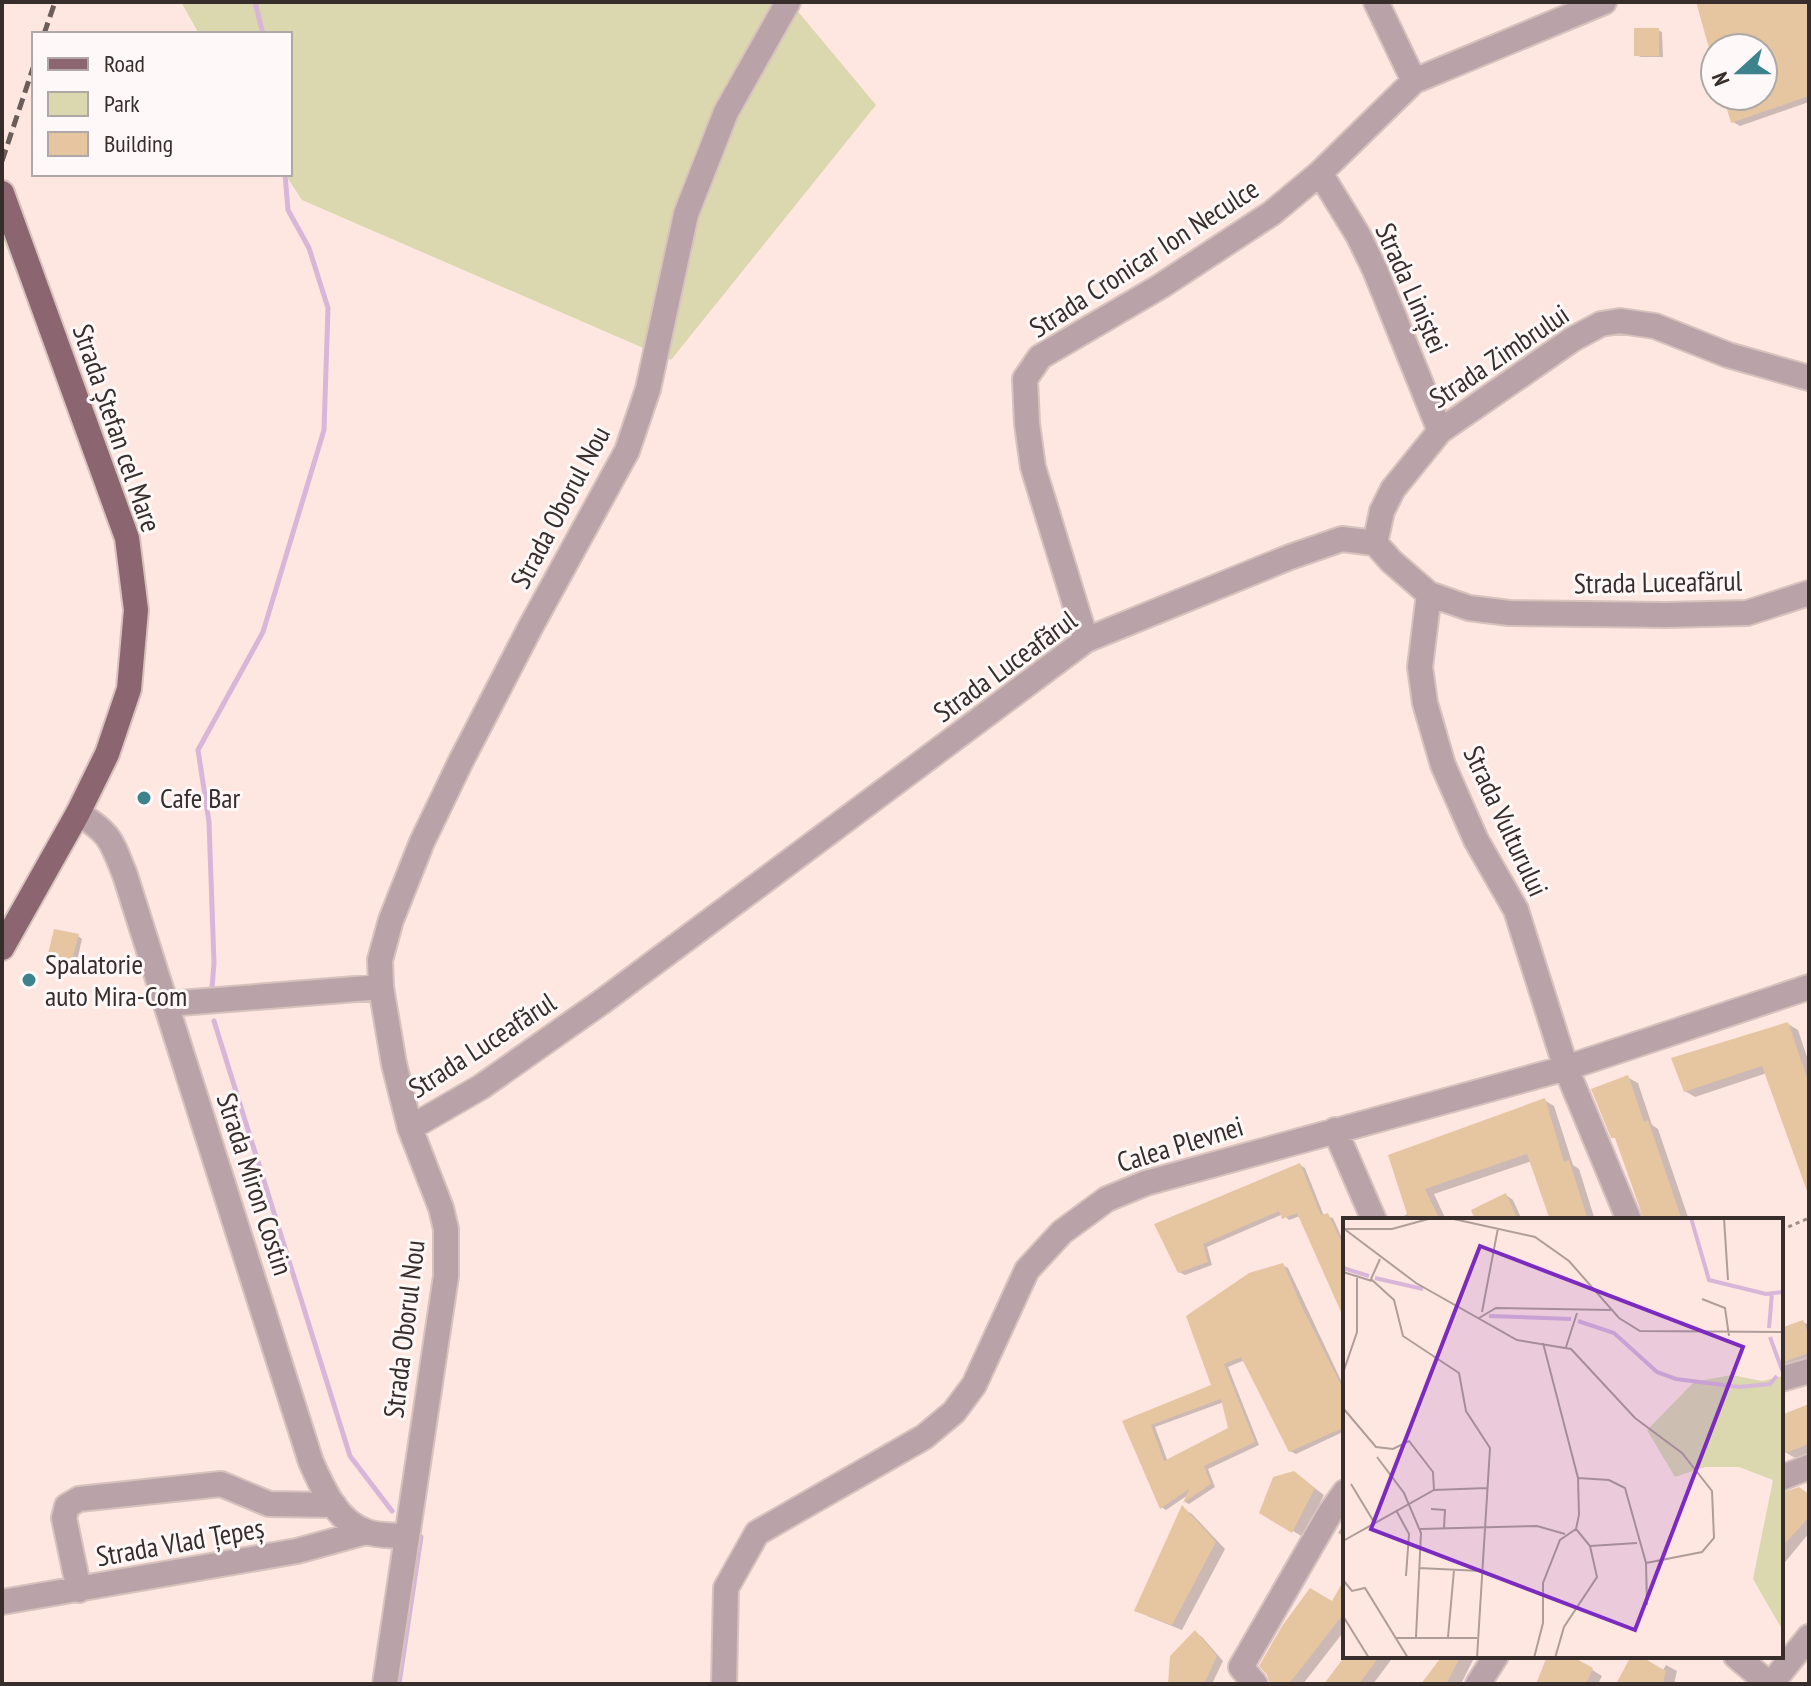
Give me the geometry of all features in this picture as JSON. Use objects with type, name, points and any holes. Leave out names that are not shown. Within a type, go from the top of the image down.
[{"type":"main road","name":"Strada Ștefan cel Mare","points":[[2,193],[127,538],[136,610],[129,689],[107,754],[78,813],[2,948]]},
{"type":"street","name":"Strada Oborul Nou","points":[[385,1684],[448,1250],[441,1208],[410,1128],[394,1064],[381,987],[380,960],[391,920],[422,842],[531,626],[627,451],[648,389],[686,214],[726,112],[788,2]]},
{"type":"street","points":[[1376,2],[1414,81]]},
{"type":"street","name":"Strada Cronicar Ion Neculce","points":[[1086,640],[1033,467],[1025,379],[1040,357],[1186,270],[1272,213],[1320,173],[1414,81],[1604,2]]},
{"type":"street","name":"Strada Liniștei","points":[[1320,173],[1358,235],[1375,270],[1440,431]]},
{"type":"street","name":"Strada Zimbrului","points":[[1375,543],[1382,511],[1393,489],[1440,431],[1573,339],[1601,324],[1620,321],[1655,326],[1728,355],[1809,378]]},
{"type":"street","name":"Strada Luceafărul","points":[[410,1128],[481,1087],[603,1001],[1086,640],[1290,557],[1342,539],[1375,543],[1429,594],[1469,608],[1509,613],[1747,613],[1809,593]]},
{"type":"street","name":"Strada Vulturului","points":[[1429,594],[1420,667],[1425,703],[1443,765],[1476,840],[1516,910],[1566,1068],[1628,1218]]},
{"type":"street","name":"Strada Miron Costin","points":[[78,813],[102,828],[112,842],[125,875],[311,1462],[340,1515],[366,1532]]},
{"type":"street","points":[[167,1004],[381,987]]},
{"type":"street","name":"Calea Plevnei","points":[[724,1684],[726,1588],[757,1533],[924,1437],[954,1412],[974,1385],[1027,1270],[1062,1232],[1107,1199],[1146,1183],[1566,1068],[1809,987]]},
{"type":"street","points":[[1335,1130],[1373,1218]]},
{"type":"street","points":[[1783,1378],[1809,1371]]},
{"type":"street","points":[[1783,1477],[1809,1467]]},
{"type":"street","points":[[79,1590],[64,1518],[67,1506],[79,1499],[221,1484],[269,1504],[334,1505]]},
{"type":"street","points":[[1255,1684],[1241,1667],[1343,1495]]},
{"type":"street","points":[[366,1532],[406,1537]]},
{"type":"street","name":"Strada Vlad Țepeș","points":[[2,1602],[297,1551],[366,1532]]},
{"type":"street","points":[[1738,1658],[1770,1684],[1808,1642]]},
{"type":"street","points":[[1478,1684],[1495,1658]]},
{"type":"path","points":[[1783,1229],[1809,1218]]},
{"type":"green space","points":[[181,2],[790,2],[876,105],[671,360],[302,200],[286,176],[292,176],[292,32],[198,32]]},
{"type":"building","points":[[1696,2],[1809,2],[1809,96],[1779,106],[1779,32],[1704,32]]},
{"type":"building","points":[[1634,28],[1659,28],[1659,56],[1634,56]]},
{"type":"building","points":[[1728,112],[1763,112],[1731,123]]},
{"type":"building","points":[[54,929],[79,934],[72,960],[48,954]]},
{"type":"building","points":[[1788,1022],[1809,1083],[1807,1191],[1762,1066],[1684,1092],[1671,1058]]},
{"type":"building","points":[[1628,1075],[1644,1122],[1648,1120],[1681,1218],[1643,1218],[1615,1138],[1611,1138],[1591,1089]]},
{"type":"building","points":[[1545,1098],[1564,1162],[1569,1160],[1587,1218],[1549,1218],[1527,1154],[1425,1189],[1439,1218],[1408,1218],[1388,1155]]},
{"type":"building","points":[[1300,1163],[1321,1215],[1328,1213],[1343,1246],[1343,1316],[1297,1213],[1282,1219],[1279,1211],[1203,1244],[1208,1262],[1178,1273],[1154,1224]]},
{"type":"building","points":[[1506,1193],[1517,1218],[1474,1218],[1471,1210]]},
{"type":"building","points":[[1283,1263],[1343,1389],[1343,1428],[1289,1452],[1241,1357],[1224,1364],[1255,1442],[1204,1466],[1211,1484],[1183,1503],[1189,1489],[1160,1509],[1122,1421],[1211,1385],[1186,1316],[1249,1273]],"holes":[[[1221,1399],[1228,1428],[1164,1461],[1151,1425]]]},
{"type":"building","points":[[1803,1320],[1809,1336],[1809,1353],[1783,1362],[1783,1327]]},
{"type":"building","points":[[1809,1404],[1809,1444],[1783,1454],[1783,1414]]},
{"type":"building","points":[[1294,1471],[1315,1488],[1292,1533],[1259,1513],[1273,1477]]},
{"type":"building","points":[[1799,1487],[1809,1494],[1809,1517],[1783,1546],[1783,1492]]},
{"type":"building","points":[[1182,1505],[1216,1542],[1172,1625],[1134,1611]]},
{"type":"building","points":[[1343,1582],[1343,1615],[1289,1684],[1270,1684],[1259,1666],[1282,1626],[1310,1588],[1332,1601]]},
{"type":"building","points":[[1195,1630],[1217,1656],[1204,1684],[1168,1684],[1170,1656]]},
{"type":"building","points":[[1344,1658],[1378,1658],[1359,1684],[1324,1684]]},
{"type":"building","points":[[1440,1658],[1460,1658],[1446,1684],[1421,1684]]},
{"type":"building","points":[[1546,1658],[1575,1658],[1593,1668],[1586,1684],[1536,1684]]},
{"type":"building","points":[[1630,1658],[1643,1658],[1666,1671],[1663,1684],[1616,1684]]},
{"type":"waterway","points":[[255,2],[262,32]]},
{"type":"waterway","points":[[212,988],[214,963],[209,822],[198,750],[263,632],[324,430],[328,308],[309,248],[288,210],[285,176]]},
{"type":"waterway","points":[[214,1021],[350,1456],[392,1511]]},
{"type":"waterway","points":[[399,1684],[421,1537]]},
{"type":"railway","points":[[45,32],[55,2]]},
{"type":"railway","points":[[2,161],[32,71]]},
{"type":"place","name":"Cafe Bar","points":[[144,798]]},
{"type":"place","name":"Spalatorie auto Mira-Com","points":[[29,980]]}]
